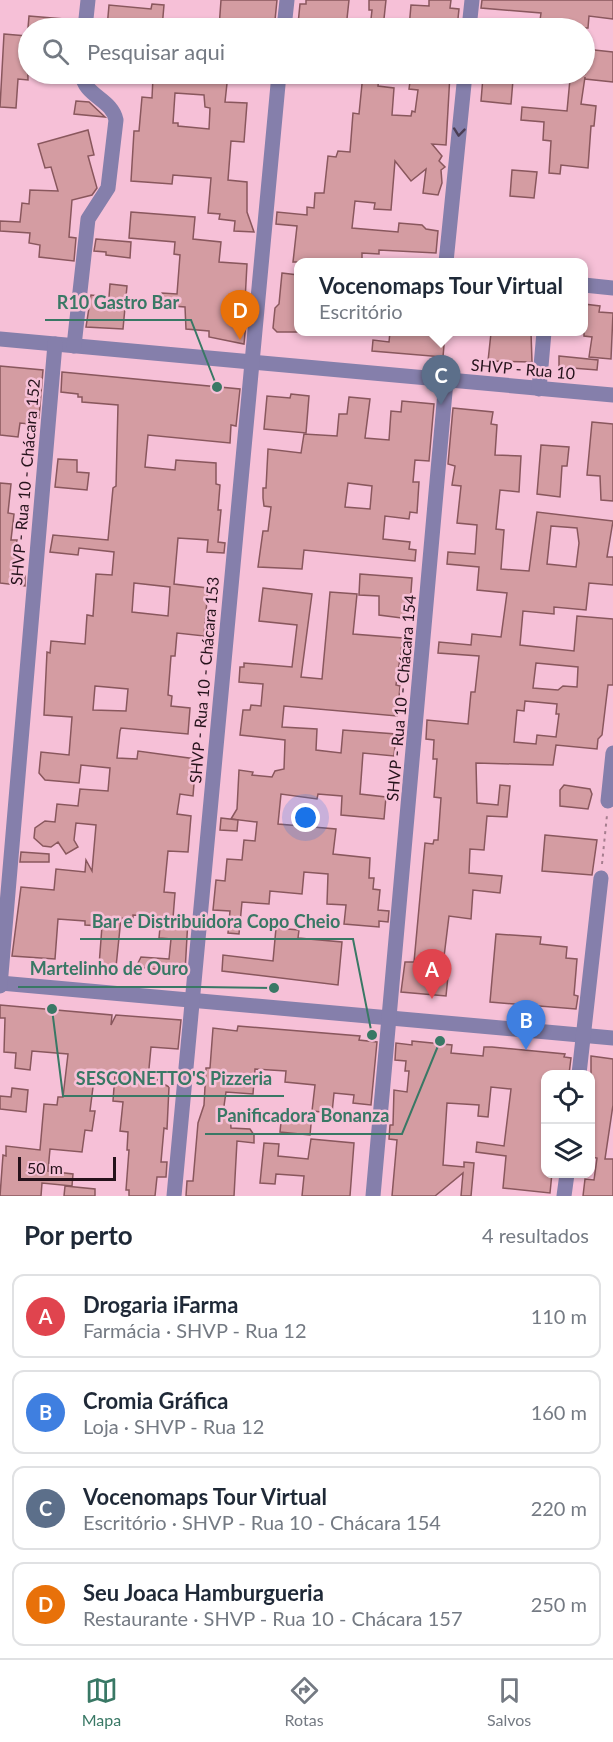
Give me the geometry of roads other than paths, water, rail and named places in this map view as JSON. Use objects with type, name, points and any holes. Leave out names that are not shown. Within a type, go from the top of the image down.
[{"type":"street","points":[[86,18],[88,0]]},
{"type":"street","points":[[285,18],[287,0]]},
{"type":"street","points":[[470,18],[472,0]]},
{"type":"street","points":[[74,346],[88,219],[108,188],[116,120],[114,110],[87,88],[86,84]]},
{"type":"street","name":"SHVP - Rua 10 - Chácara 153","points":[[174,1196],[278,84]]},
{"type":"street","points":[[446,258],[464,84]]},
{"type":"street","points":[[588,285],[613,288]]},
{"type":"street","points":[[539,389],[544,336]]},
{"type":"street","name":"SHVP - Rua 10","points":[[0,339],[252,364],[613,395]]},
{"type":"street","name":"SHVP - Rua 10 - Chácara 152","points":[[0,984],[55,344]]},
{"type":"street","name":"SHVP - Rua 10 - Chácara 154","points":[[373,1196],[446,381]]},
{"type":"street","points":[[608,801],[613,753]]},
{"type":"street","points":[[580,1070],[601,878]]},
{"type":"street","points":[[0,984],[613,1038]]},
{"type":"street","points":[[564,1196],[566,1178]]},
{"type":"place","name":"Seu Joaca Hamburgueria","points":[[240,340]]},
{"type":"place","name":"R10 Gastro Bar","points":[[217,387]]},
{"type":"place","name":"Vocenomaps Tour Virtual","points":[[441,405]]},
{"type":"place","name":"Martelinho de Ouro","points":[[274,988]]},
{"type":"place","name":"Drogaria iFarma","points":[[432,999]]},
{"type":"place","name":"SESCONETTO'S Pizzeria","points":[[52,1009]]},
{"type":"place","name":"Bar e Distribuidora Copo Cheio","points":[[372,1035]]},
{"type":"place","name":"Panificadora Bonanza","points":[[440,1041]]},
{"type":"place","name":"Cromia Gráfica","points":[[526,1050]]}]
